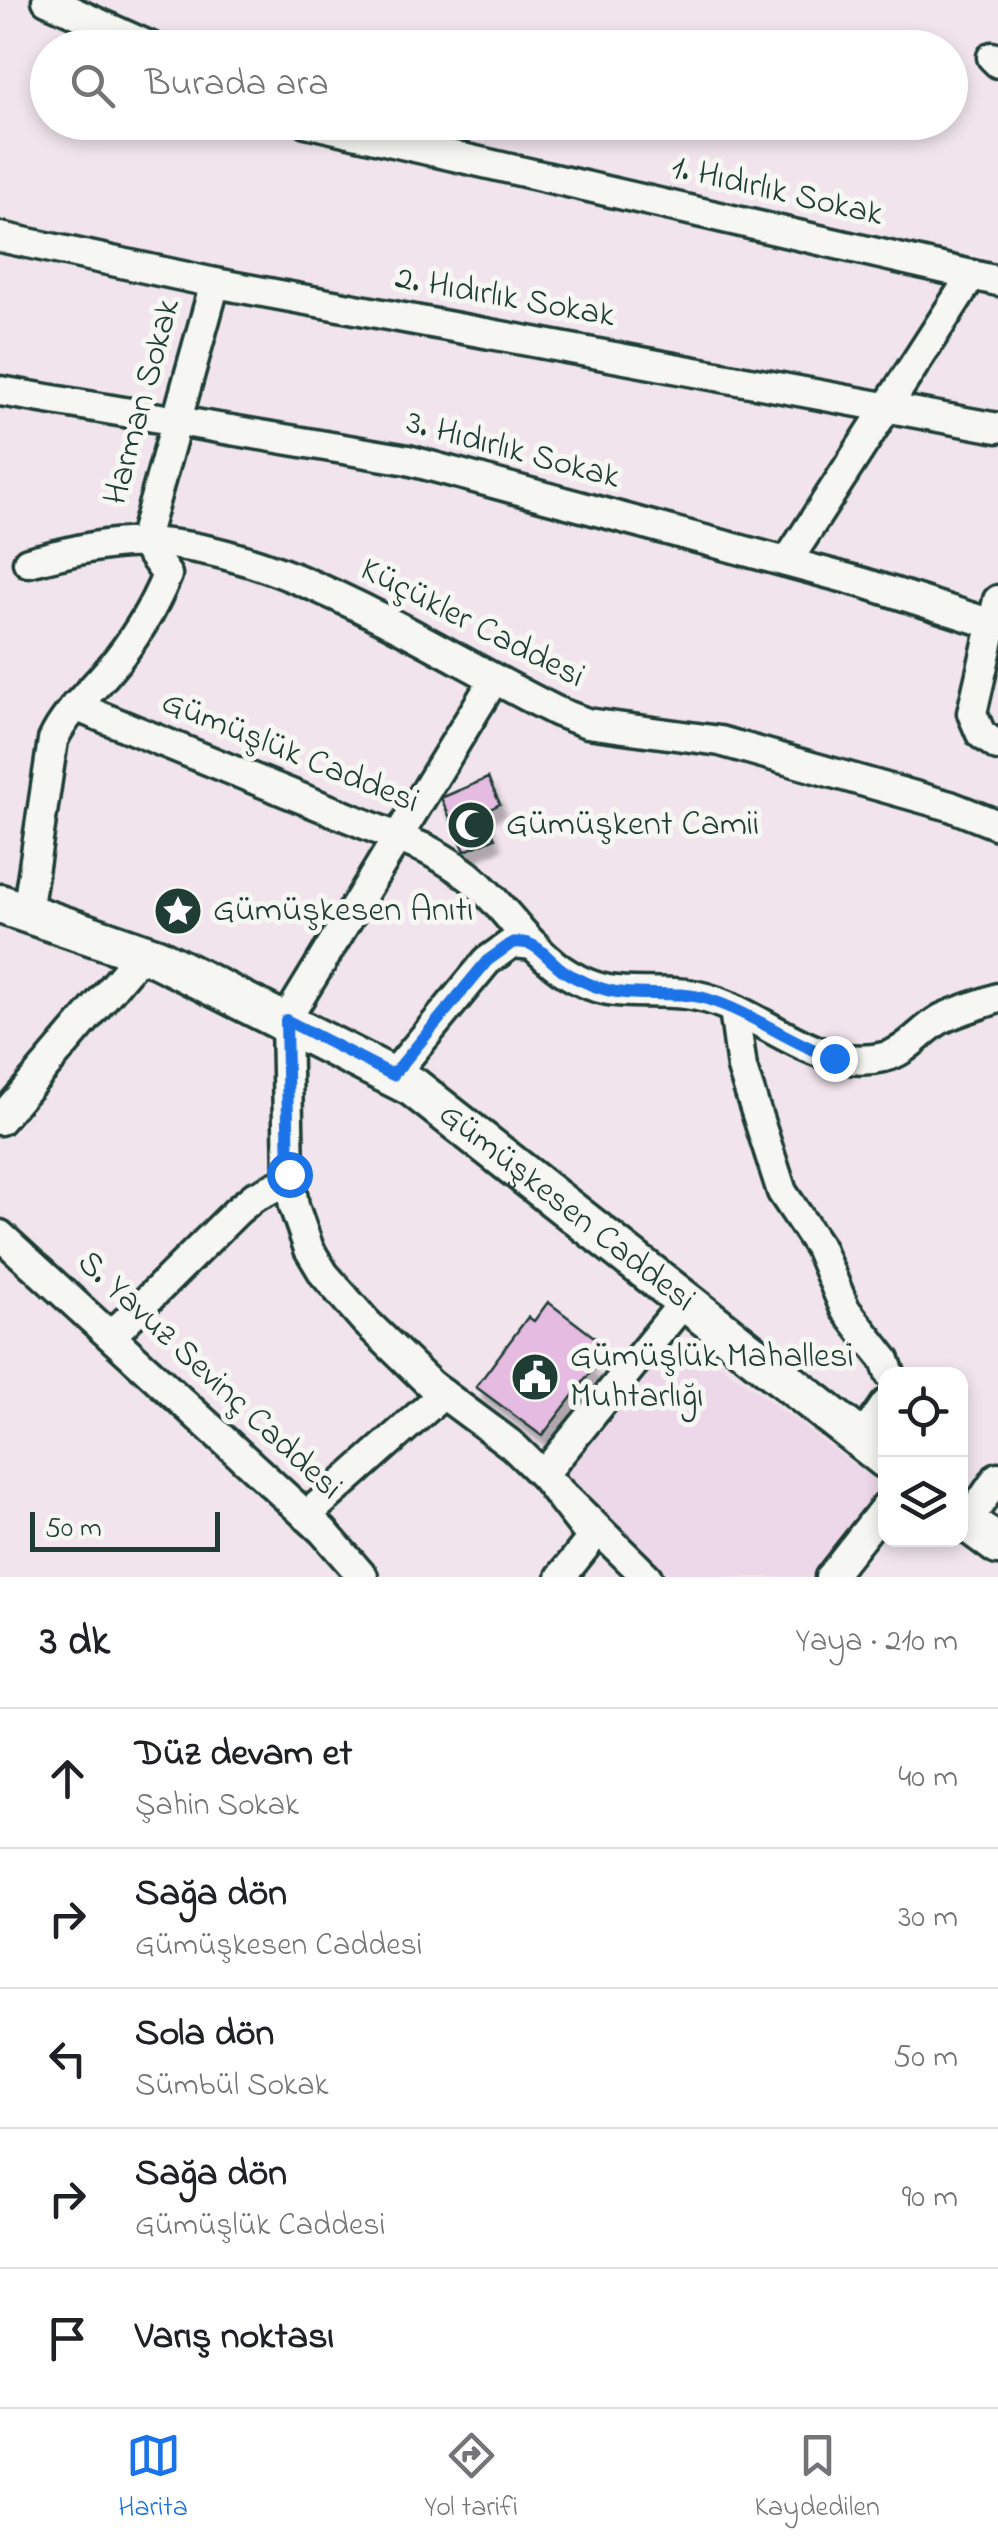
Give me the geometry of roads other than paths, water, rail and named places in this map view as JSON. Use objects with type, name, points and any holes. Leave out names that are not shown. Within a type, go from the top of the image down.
[{"type":"street","points":[[47,0],[113,30]]},
{"type":"street","name":"1. Hıdırlık Sokak","points":[[384,140],[985,278]]},
{"type":"street","name":"2. Hıdırlık Sokak","points":[[0,237],[215,283],[998,428]]},
{"type":"street","points":[[788,562],[888,407],[985,278]]},
{"type":"street","name":"Harman Sokak","points":[[13,909],[60,724],[111,668],[142,623],[167,575],[143,542],[215,283]]},
{"type":"street","name":"3. Hıdırlık Sokak","points":[[0,391],[408,460],[996,617]]},
{"type":"street","name":"Küçükler Caddesi","points":[[28,562],[99,546],[143,542],[213,550],[289,576],[558,712],[587,722],[720,741],[950,806],[998,825]]},
{"type":"street","points":[[996,617],[972,713],[981,734],[998,746]]},
{"type":"street","points":[[493,681],[286,1020],[294,1206],[309,1249],[324,1274],[366,1322],[443,1394],[493,1428],[646,1577]]},
{"type":"street","name":"Gümüşlük Caddesi","points":[[75,706],[398,836],[455,864],[566,973],[600,989],[617,994],[686,994],[734,1009],[820,1054],[871,1059],[900,1050],[941,1019],[998,998]]},
{"type":"street","name":"Gümüşkesen Caddesi","points":[[13,909],[143,952],[393,1075],[448,1112],[873,1450]]},
{"type":"street","points":[[393,1075],[487,961],[512,943],[534,945]]},
{"type":"street","points":[[0,1120],[143,952]]},
{"type":"street","points":[[734,1009],[742,1068],[782,1192],[819,1247],[845,1309],[888,1367]]},
{"type":"street","points":[[111,1336],[237,1211],[254,1197],[290,1180]]},
{"type":"street","name":"S. Yavuz Sevinç Caddesi","points":[[0,1234],[306,1516],[355,1574]]},
{"type":"street","points":[[543,1474],[684,1302]]},
{"type":"street","points":[[306,1516],[443,1394]]},
{"type":"street","points":[[543,1474],[592,1538],[561,1577]]},
{"type":"street","points":[[968,1515],[998,1477]]},
{"type":"street","points":[[830,1577],[878,1516]]},
{"type":"street","points":[[968,1523],[998,1545]]},
{"type":"place","name":"Gümüşkent Camii","points":[[471,825]]},
{"type":"place","name":"Gümüşkesen Anıtı","points":[[178,911]]},
{"type":"place","name":"Gümüşlük Mahallesi Muhtarlığı","points":[[535,1377]]}]
